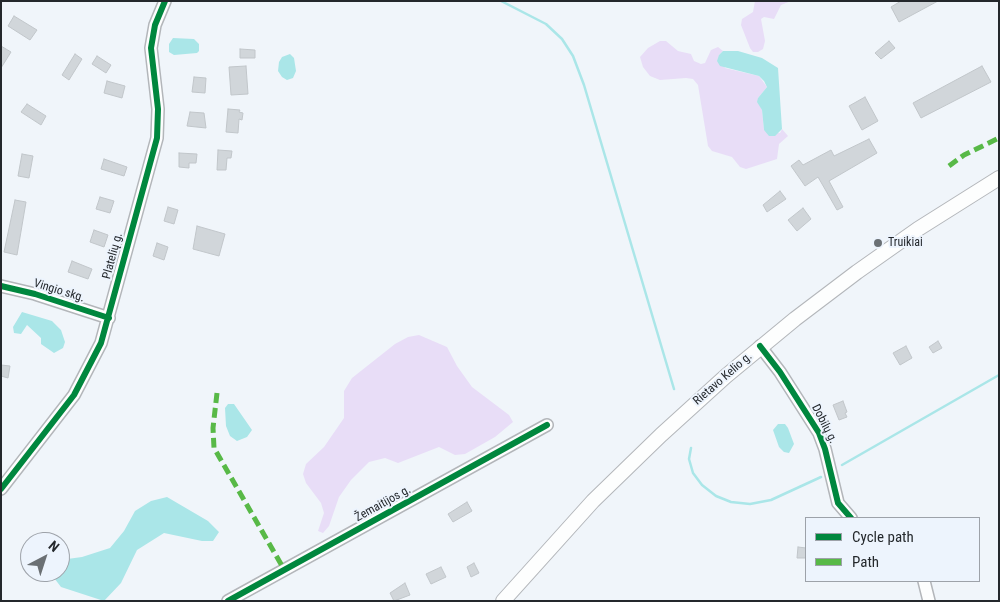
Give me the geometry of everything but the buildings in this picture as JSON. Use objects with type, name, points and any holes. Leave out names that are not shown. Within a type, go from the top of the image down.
[{"type":"main road","name":"Rietavo Kelio g.","points":[[503,601],[564,532],[625,469],[760,346],[878,257],[999,178]]},
{"type":"street","name":"Platelių g.","points":[[1,489],[81,384],[102,343],[157,138],[158,109],[150,48],[155,25],[165,1]]},
{"type":"street","name":"Vingio skg.","points":[[1,286],[35,294],[109,318]]},
{"type":"street","name":"Dobilų g.","points":[[760,346],[780,372],[819,433],[825,448],[838,503],[849,517]]},
{"type":"street","name":"Žemaitijos g.","points":[[228,601],[547,425]]},
{"type":"street","points":[[924,582],[929,601]]},
{"type":"shaded area","points":[[755,1],[791,1],[781,5],[774,19],[764,17],[761,19],[765,41],[763,49],[758,52],[753,52],[750,48],[741,25],[742,19],[753,12]]},
{"type":"shaded area","points":[[660,41],[666,41],[678,51],[691,54],[694,61],[701,64],[705,63],[711,50],[718,47],[723,51],[719,55],[725,68],[759,76],[767,87],[758,98],[762,110],[764,130],[780,133],[782,129],[788,136],[779,144],[777,159],[746,169],[740,167],[732,157],[712,151],[708,146],[698,85],[693,79],[686,78],[660,80],[650,76],[643,67],[640,57],[648,48]]},
{"type":"shaded area","points":[[419,335],[447,347],[457,366],[472,387],[509,415],[513,422],[495,437],[465,454],[455,455],[439,447],[398,463],[385,458],[369,462],[351,480],[339,497],[329,526],[323,533],[318,531],[324,513],[321,503],[306,483],[303,474],[306,464],[324,447],[344,418],[344,391],[352,378],[395,344],[408,337]]},
{"type":"water","points":[[173,38],[194,39],[199,44],[199,51],[197,53],[174,55],[169,52],[169,44]]},
{"type":"water","points":[[723,51],[738,51],[762,58],[778,68],[782,129],[775,136],[769,136],[764,130],[762,110],[757,102],[767,87],[764,81],[759,76],[720,66],[717,61]]},
{"type":"water","points":[[290,54],[294,58],[296,71],[293,78],[287,80],[278,71],[279,62],[282,57]]},
{"type":"water","points":[[22,312],[52,321],[61,330],[65,342],[63,348],[54,353],[41,344],[41,338],[27,325],[21,334],[14,333],[13,327]]},
{"type":"water","points":[[228,404],[234,404],[252,430],[247,437],[237,441],[230,436],[226,426],[225,408]]},
{"type":"water","points":[[778,424],[785,424],[788,428],[794,444],[789,453],[784,452],[779,447],[773,430]]},
{"type":"water","points":[[167,497],[208,521],[219,532],[213,541],[202,541],[164,533],[137,550],[121,583],[104,601],[61,587],[57,582],[70,582],[70,559],[82,557],[110,548],[124,531],[135,511],[151,501]]},
{"type":"waterway","points":[[501,1],[546,24],[562,39],[573,56],[584,85],[674,389]]},
{"type":"waterway","points":[[842,465],[999,375]]},
{"type":"waterway","points":[[691,448],[689,459],[693,473],[702,485],[716,496],[731,502],[750,504],[771,500],[821,477]]},
{"type":"marked path","points":[[949,166],[964,155],[999,138]]},
{"type":"marked path","points":[[217,393],[213,428],[214,448],[285,571]]},
{"type":"cycle path","points":[[1,489],[74,395],[101,343],[157,138],[158,109],[151,48],[155,25],[165,1]]},
{"type":"cycle path","points":[[1,286],[35,294],[109,318]]},
{"type":"cycle path","points":[[760,346],[780,372],[819,433],[825,449],[838,503],[850,517]]},
{"type":"cycle path","points":[[228,601],[547,425]]},
{"type":"place","name":"Truikiai","points":[[878,243]]}]
